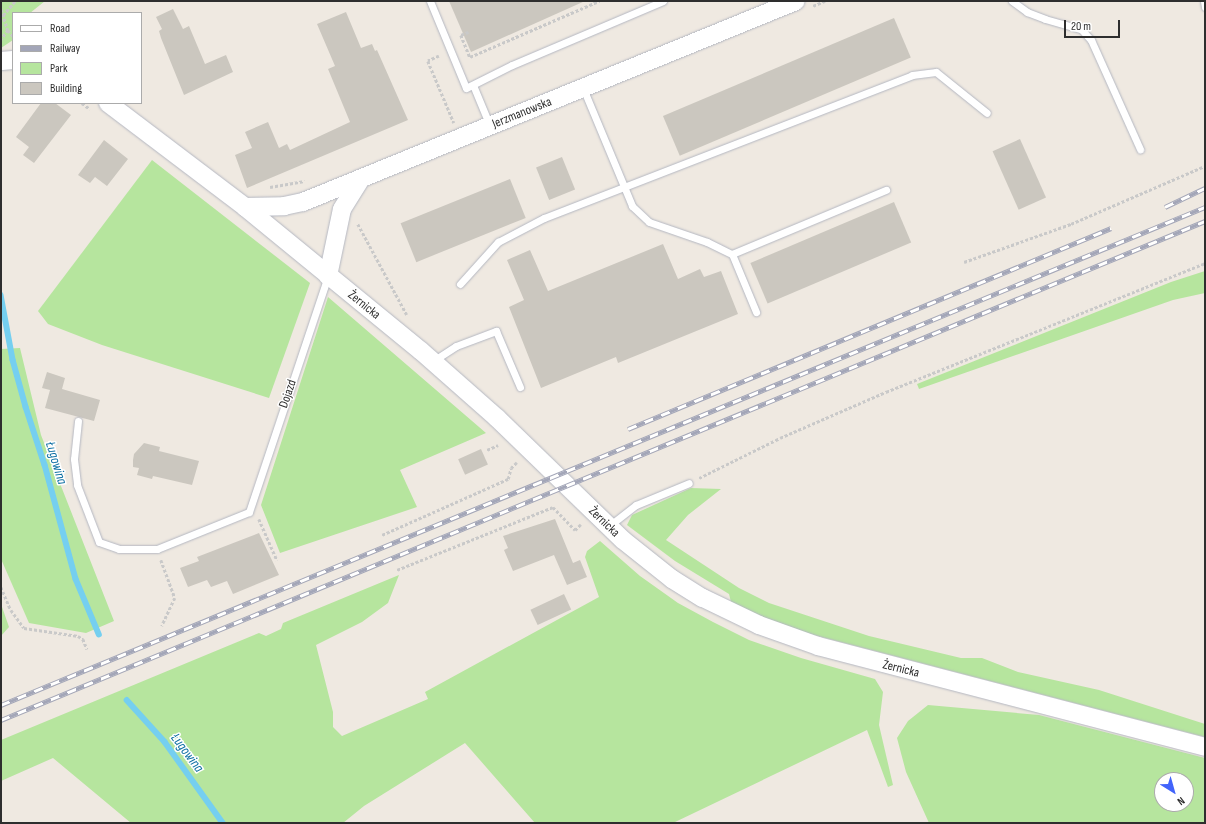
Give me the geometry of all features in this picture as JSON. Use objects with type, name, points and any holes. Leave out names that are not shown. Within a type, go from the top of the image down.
[{"type":"street","name":"Jerzmanowska","points":[[245,207],[284,206],[297,203],[361,179],[796,1]]},
{"type":"street","points":[[1,61],[12,60]]},
{"type":"street","name":"Żernicka","points":[[109,104],[245,207],[432,361],[497,418],[609,527],[639,553],[691,591],[735,615],[781,634],[874,662],[1205,747]]},
{"type":"street","points":[[328,276],[342,210],[361,179]]},
{"type":"lane","points":[[430,1],[466,88],[512,65],[664,1]]},
{"type":"lane","points":[[1012,1],[1039,17],[1081,29],[1091,40],[1140,149]]},
{"type":"lane","points":[[1204,1],[1205,7]]},
{"type":"lane","points":[[460,284],[498,242],[544,218],[912,75],[936,72],[987,113]]},
{"type":"lane","points":[[473,85],[490,126]]},
{"type":"lane","points":[[583,88],[632,206],[649,222],[707,242],[732,254],[756,312]]},
{"type":"lane","points":[[732,254],[886,190]]},
{"type":"lane","name":"Dojazd","points":[[249,512],[328,276]]},
{"type":"lane","points":[[432,361],[456,346],[496,331],[520,387]]},
{"type":"lane","points":[[78,421],[74,458],[77,485],[99,542],[119,549],[157,549],[249,512]]},
{"type":"lane","points":[[609,527],[636,505],[689,483]]},
{"type":"path","points":[[3,15],[15,1]]},
{"type":"path","points":[[461,35],[470,57],[599,1]]},
{"type":"path","points":[[1,10],[8,30],[12,35]]},
{"type":"path","points":[[1,40],[8,30]]},
{"type":"path","points":[[451,51],[428,61],[456,127]]},
{"type":"path","points":[[964,262],[1071,224],[1205,166]]},
{"type":"path","points":[[265,189],[310,180]]},
{"type":"path","points":[[355,219],[398,299]]},
{"type":"path","points":[[689,483],[780,438],[886,392],[1205,263]]},
{"type":"path","points":[[487,450],[501,443]]},
{"type":"path","points":[[382,535],[508,479],[511,468],[521,458]]},
{"type":"path","points":[[397,570],[553,507],[575,530],[585,521]]},
{"type":"path","points":[[249,512],[260,520],[277,560]]},
{"type":"path","points":[[157,549],[175,598],[162,626]]},
{"type":"path","points":[[1,587],[12,610],[24,628],[35,631],[78,636],[83,639],[87,649]]},
{"type":"green space","points":[[1,1],[45,1],[31,12],[12,12],[12,41],[1,48]]},
{"type":"green space","points":[[152,160],[310,283],[269,398],[102,345],[48,324],[38,311]]},
{"type":"green space","points":[[1205,271],[1205,293],[1173,300],[919,389],[917,384],[1171,282]]},
{"type":"green space","points":[[328,297],[486,433],[400,470],[417,507],[280,553],[261,505]]},
{"type":"green space","points":[[20,348],[41,435],[114,621],[86,633],[29,623],[1,559],[1,349]]},
{"type":"green space","points":[[691,488],[721,489],[688,515],[666,540],[739,588],[769,603],[869,636],[961,658],[982,658],[1018,672],[1099,690],[1205,724],[1205,737],[810,634],[763,618],[731,602],[729,594],[675,561],[627,525],[632,515]]},
{"type":"green space","points":[[600,541],[640,576],[678,603],[713,622],[749,640],[801,658],[875,679],[883,692],[879,725],[893,785],[888,787],[867,730],[673,823],[535,823],[465,743],[364,806],[343,823],[131,823],[53,758],[1,781],[1,740],[259,633],[266,636],[281,629],[283,623],[399,575],[388,603],[362,622],[316,645],[333,712],[333,727],[342,736],[428,699],[425,692],[599,597],[585,557],[587,551]]},
{"type":"green space","points":[[1,604],[9,627],[1,636]]},
{"type":"green space","points":[[928,705],[1039,715],[1205,758],[1205,823],[929,823],[906,772],[897,738],[908,721]]},
{"type":"building","points":[[449,1],[585,1],[471,52]]},
{"type":"building","points":[[173,9],[183,29],[189,26],[205,64],[226,55],[233,72],[184,95],[161,38],[159,31],[162,29],[156,17]]},
{"type":"building","points":[[346,12],[361,48],[372,44],[375,51],[377,50],[408,120],[247,188],[235,155],[252,148],[245,132],[268,122],[279,148],[287,144],[290,150],[350,122],[328,69],[335,66],[317,24]]},
{"type":"building","points":[[894,18],[911,58],[680,156],[663,116]]},
{"type":"building","points":[[40,104],[56,104],[71,115],[34,163],[23,155],[29,147],[16,137]]},
{"type":"building","points":[[1020,139],[1046,197],[1019,210],[993,151]]},
{"type":"building","points":[[104,140],[128,159],[107,186],[95,177],[90,183],[78,175]]},
{"type":"building","points":[[562,157],[575,189],[549,200],[536,167]]},
{"type":"building","points":[[510,179],[526,218],[416,262],[401,223]]},
{"type":"building","points":[[894,202],[911,243],[768,303],[750,263]]},
{"type":"building","points":[[663,244],[678,279],[700,269],[704,277],[721,271],[738,314],[618,363],[616,357],[541,388],[509,307],[524,300],[507,260],[530,250],[548,291]]},
{"type":"building","points":[[47,372],[65,378],[62,389],[100,400],[94,421],[45,408],[50,390],[42,388]]},
{"type":"building","points":[[144,443],[160,447],[159,451],[199,461],[192,485],[153,476],[152,479],[137,475],[139,468],[133,467],[134,454]]},
{"type":"building","points":[[481,449],[488,465],[465,475],[458,459]]},
{"type":"building","points":[[555,519],[573,563],[580,560],[587,577],[567,585],[554,555],[513,571],[504,550],[508,548],[503,536]]},
{"type":"building","points":[[259,533],[279,575],[233,594],[227,581],[211,587],[207,580],[188,587],[180,568],[199,561],[197,557]]},
{"type":"building","points":[[564,594],[571,609],[538,625],[530,610]]},
{"type":"waterway","name":"Ługowina","points":[[1,295],[13,360],[26,407],[45,465],[76,579],[99,634]]},
{"type":"waterway","name":"Ługowina","points":[[127,700],[165,742],[223,823]]},
{"type":"railway","points":[[1165,207],[1205,188]]},
{"type":"railway","points":[[1,705],[1205,207]]},
{"type":"railway","points":[[1,720],[1205,221]]},
{"type":"railway","points":[[628,429],[1111,228]]}]
